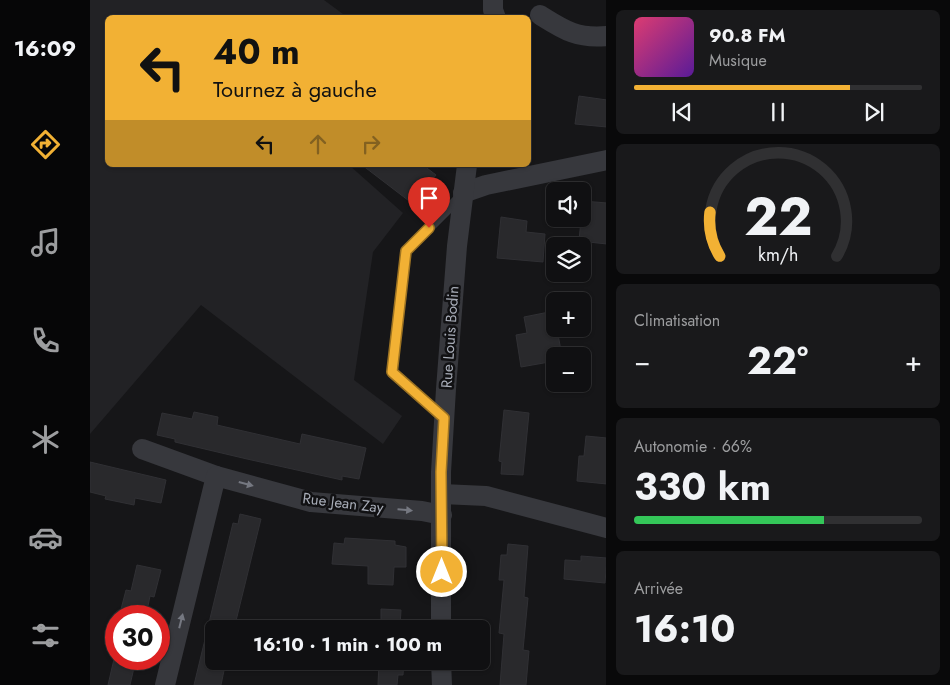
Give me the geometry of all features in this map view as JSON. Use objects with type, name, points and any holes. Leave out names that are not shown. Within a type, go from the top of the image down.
[{"type":"street","points":[[493,0],[495,15]]},
{"type":"street","points":[[537,14],[566,31],[590,38],[606,36]]},
{"type":"street","points":[[464,193],[486,185],[606,160]]},
{"type":"street","name":"Rue Louis Bodin","points":[[441,620],[444,418],[457,246],[467,167]]},
{"type":"street","name":"Rue Jean Zay","points":[[142,449],[216,476],[311,502],[422,511],[442,516]]},
{"type":"street","points":[[165,685],[216,476]]},
{"type":"street","points":[[442,494],[486,496],[606,528]]},
{"type":"street","points":[[441,670],[442,685]]},
{"type":"lane","points":[[444,418],[392,372],[406,251],[464,193]]},
{"type":"shaded area","points":[[90,0],[324,0],[344,15],[105,15],[105,167],[351,167],[403,213],[373,252],[354,380],[402,416],[383,444],[201,305],[90,434]]},
{"type":"building","points":[[579,96],[606,100],[606,127],[575,124]]},
{"type":"building","points":[[365,167],[426,167],[436,175],[413,204]]},
{"type":"building","points":[[591,202],[606,203],[606,244],[591,242],[591,237],[579,237],[580,227],[591,227]]},
{"type":"building","points":[[501,217],[527,221],[526,232],[545,234],[543,262],[497,258]]},
{"type":"building","points":[[546,313],[546,337],[558,337],[560,347],[546,347],[546,363],[521,367],[516,335],[527,333],[524,317]]},
{"type":"building","points":[[504,410],[529,413],[523,475],[501,474],[502,462],[499,461]]},
{"type":"building","points":[[194,412],[218,417],[217,425],[300,444],[302,434],[366,448],[359,479],[342,476],[342,480],[175,442],[175,439],[157,435],[162,413],[192,419]]},
{"type":"building","points":[[586,436],[606,438],[606,484],[577,481],[579,456],[584,456]]},
{"type":"building","points":[[90,462],[166,480],[161,503],[135,498],[134,505],[105,499],[106,496],[90,492]]},
{"type":"building","points":[[240,514],[261,519],[236,620],[210,620],[233,523],[238,524]]},
{"type":"building","points":[[345,538],[395,541],[395,545],[406,547],[406,567],[394,567],[393,585],[368,584],[368,566],[332,564],[334,543],[344,544]]},
{"type":"building","points":[[508,544],[528,546],[524,597],[528,598],[523,650],[529,651],[526,685],[500,685],[504,634],[499,633],[504,580],[499,580],[501,555],[507,555]]},
{"type":"building","points":[[581,556],[606,558],[605,583],[564,579],[565,560],[581,561]]},
{"type":"building","points":[[137,565],[161,570],[154,597],[150,596],[148,605],[122,605],[126,590],[131,591]]},
{"type":"building","points":[[381,609],[401,610],[400,620],[381,620]]},
{"type":"building","points":[[205,639],[205,670],[224,670],[221,685],[194,685]]},
{"type":"building","points":[[111,670],[133,670],[130,685],[108,685]]},
{"type":"building","points":[[379,670],[403,670],[403,675],[398,675],[397,685],[378,685]]},
{"type":"route","points":[[429,228],[406,251],[392,372],[444,418],[441,472],[442,572]]}]
